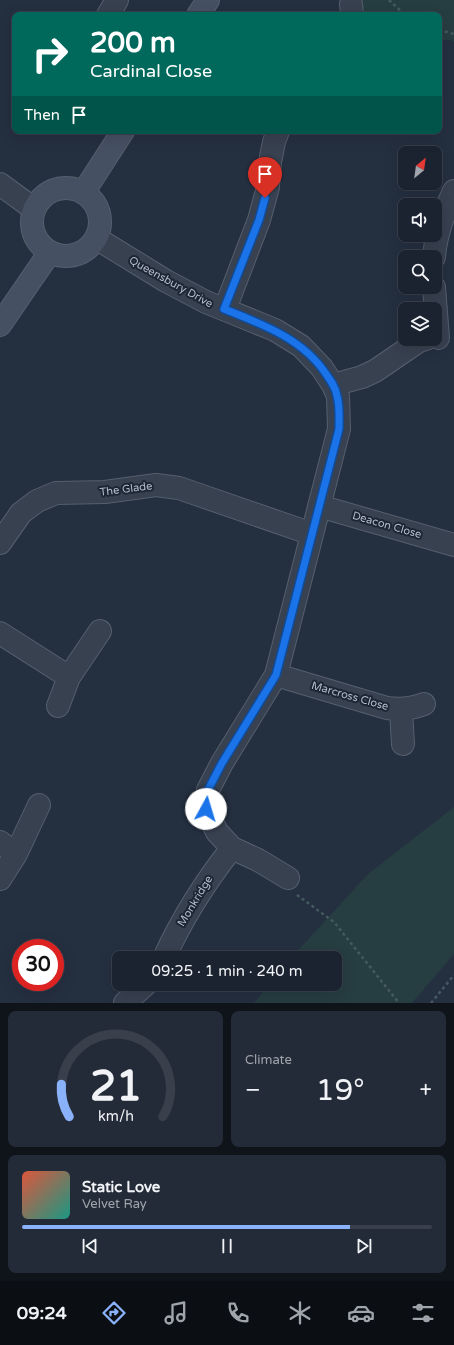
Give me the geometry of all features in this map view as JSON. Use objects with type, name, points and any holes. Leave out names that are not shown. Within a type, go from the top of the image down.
[{"type":"street","points":[[110,12],[117,0]]},
{"type":"street","points":[[200,12],[208,0]]},
{"type":"street","points":[[83,193],[121,134]]},
{"type":"street","points":[[224,309],[259,220],[268,187],[270,162],[277,134]]},
{"type":"street","points":[[0,184],[34,209]]},
{"type":"street","points":[[60,189],[72,189],[83,193],[93,201],[99,213],[100,226],[96,238],[88,248],[76,254],[63,256],[50,252],[41,245],[35,234],[32,223],[34,209],[49,193],[60,189]]},
{"type":"street","points":[[434,250],[435,240],[444,212],[454,191]]},
{"type":"street","name":"Queensbury Drive","points":[[96,238],[166,281],[206,302],[275,330],[301,346],[322,368],[334,385],[338,396],[339,429],[276,675],[222,763],[208,790],[206,809],[216,832],[232,848],[258,860],[288,878]]},
{"type":"street","points":[[0,325],[50,252]]},
{"type":"street","points":[[334,385],[362,377],[375,371],[412,346]]},
{"type":"street","name":"The Glade","points":[[0,543],[21,513],[37,501],[56,493],[105,492],[156,485],[179,488],[312,534]]},
{"type":"street","name":"Deacon Close","points":[[319,506],[454,545]]},
{"type":"street","points":[[58,706],[69,677],[100,631]]},
{"type":"street","points":[[0,633],[69,677]]},
{"type":"street","name":"Marcross Close","points":[[276,675],[387,708],[401,710],[424,704]]},
{"type":"street","points":[[401,710],[403,744]]},
{"type":"street","points":[[0,879],[8,848],[39,806]]},
{"type":"street","name":"Monkridge","points":[[167,951],[172,940],[212,873],[232,848]]},
{"type":"street","points":[[125,1003],[138,991]]},
{"type":"path","points":[[389,0],[402,12]]},
{"type":"path","points":[[442,31],[454,34]]},
{"type":"path","points":[[288,878],[292,891],[334,922],[399,1003]]},
{"type":"path","points":[[431,1003],[454,975]]},
{"type":"green space","points":[[355,0],[454,0],[454,42],[450,40],[442,40],[442,12],[364,12]]},
{"type":"green space","points":[[454,807],[454,954],[412,1003],[254,1003],[264,991],[342,991],[342,951],[297,951],[368,874]]},
{"type":"route","points":[[206,809],[208,790],[222,763],[266,694],[276,675],[339,429],[338,396],[334,385],[322,368],[301,346],[275,330],[224,309],[259,220],[265,198]]}]
